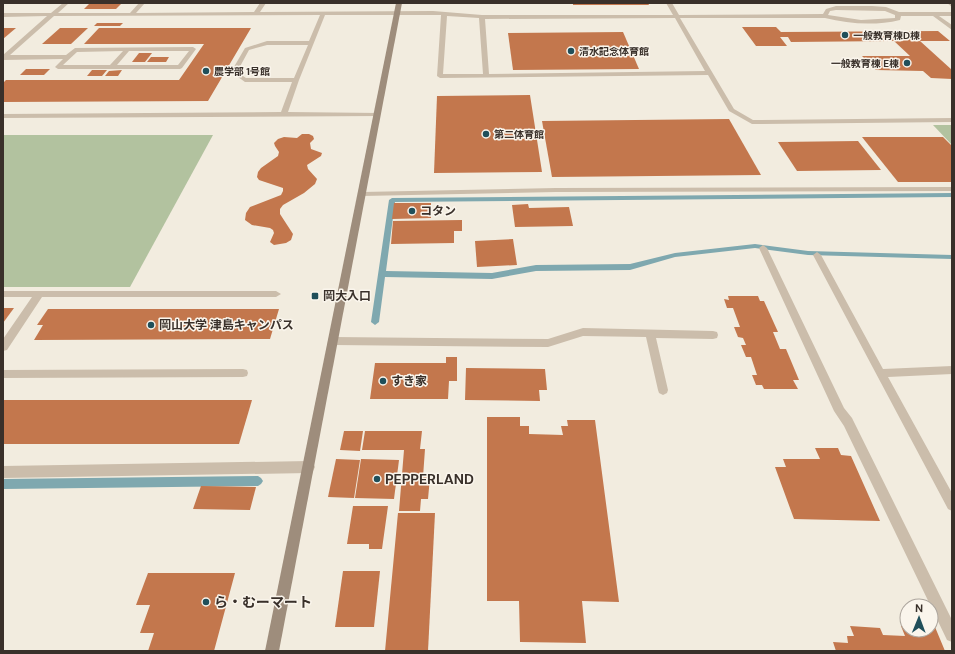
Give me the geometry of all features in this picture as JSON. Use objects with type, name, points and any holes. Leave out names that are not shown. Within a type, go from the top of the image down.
[{"type":"street","points":[[3,58],[66,3]]},
{"type":"street","points":[[132,14],[142,3]]},
{"type":"street","points":[[256,14],[263,3]]},
{"type":"street","points":[[272,651],[334,341],[399,3]]},
{"type":"street","points":[[669,3],[731,110],[752,122],[952,120]]},
{"type":"street","points":[[826,16],[828,10],[836,8],[886,9],[898,14],[952,14]]},
{"type":"street","points":[[284,115],[296,80],[323,14]]},
{"type":"street","points":[[3,15],[444,14],[482,17],[826,16],[837,20],[888,21],[898,19],[898,14]]},
{"type":"street","points":[[444,14],[440,76],[710,73]]},
{"type":"street","points":[[934,14],[952,28]]},
{"type":"street","points":[[482,17],[486,75]]},
{"type":"street","points":[[296,80],[245,80],[234,72],[247,49],[267,43],[311,43]]},
{"type":"street","points":[[75,50],[193,50],[180,67],[58,67],[68,58],[75,50]]},
{"type":"street","points":[[112,67],[127,50]]},
{"type":"street","points":[[3,58],[68,58]]},
{"type":"street","points":[[3,116],[377,114]]},
{"type":"street","points":[[362,194],[556,190],[952,189]]},
{"type":"street","points":[[763,248],[840,411],[848,422],[952,635]]},
{"type":"street","points":[[817,255],[952,504]]},
{"type":"street","points":[[3,294],[276,294]]},
{"type":"street","points":[[3,347],[39,294]]},
{"type":"street","points":[[334,341],[548,343],[583,332],[713,335]]},
{"type":"street","points":[[650,334],[663,390]]},
{"type":"street","points":[[880,373],[952,370]]},
{"type":"street","points":[[3,374],[243,373]]},
{"type":"street","points":[[3,472],[309,467]]},
{"type":"green space","points":[[933,125],[952,125],[952,145]]},
{"type":"green space","points":[[3,135],[213,135],[130,287],[3,287]]},
{"type":"building","points":[[90,3],[122,3],[116,9],[84,9]]},
{"type":"building","points":[[573,3],[648,3],[649,5],[573,5]]},
{"type":"building","points":[[97,23],[123,23],[120,26],[94,26]]},
{"type":"building","points":[[742,27],[776,27],[781,32],[938,31],[950,41],[920,41],[952,70],[952,79],[931,78],[923,71],[876,70],[862,56],[910,56],[894,41],[791,42],[788,37],[780,37],[787,46],[756,46]]},
{"type":"building","points":[[3,28],[16,28],[3,39]]},
{"type":"building","points":[[60,28],[88,28],[71,44],[42,44]]},
{"type":"building","name":"農学部 1号館","points":[[99,28],[251,28],[208,101],[3,102],[3,83],[6,80],[179,80],[204,44],[84,44]]},
{"type":"building","name":"清水記念体育館","points":[[623,32],[639,69],[513,70],[508,33]]},
{"type":"building","points":[[139,53],[152,53],[145,62],[132,62]]},
{"type":"building","points":[[151,57],[169,57],[166,62],[147,62]]},
{"type":"building","points":[[26,69],[50,69],[44,75],[20,75]]},
{"type":"building","points":[[92,70],[107,70],[102,76],[87,76]]},
{"type":"building","points":[[122,70],[118,76],[105,76],[109,71]]},
{"type":"building","name":"第二体育館","points":[[530,95],[542,172],[434,173],[437,96]]},
{"type":"building","points":[[729,119],[761,175],[552,177],[542,121]]},
{"type":"building","points":[[302,134],[309,134],[313,136],[314,139],[310,143],[311,149],[322,153],[321,156],[307,165],[308,169],[317,179],[315,184],[304,193],[283,205],[280,209],[280,214],[293,234],[291,240],[286,243],[274,245],[270,242],[274,233],[273,230],[270,228],[252,225],[245,220],[246,213],[250,207],[281,195],[283,188],[259,180],[257,177],[258,172],[261,168],[278,156],[279,152],[274,143],[278,139],[284,137],[297,138]]},
{"type":"building","points":[[862,137],[943,137],[952,146],[952,182],[898,182]]},
{"type":"building","points":[[858,141],[881,170],[797,171],[778,142]]},
{"type":"building","name":"コタン","points":[[394,203],[431,203],[431,218],[392,219]]},
{"type":"building","points":[[528,204],[529,208],[569,207],[573,226],[515,227],[512,205]]},
{"type":"building","points":[[462,220],[462,231],[454,231],[454,243],[391,244],[393,221]]},
{"type":"building","points":[[513,239],[517,265],[477,267],[475,241]]},
{"type":"building","points":[[728,296],[758,296],[760,301],[764,301],[778,332],[773,332],[780,349],[786,349],[799,380],[793,380],[798,389],[764,389],[762,385],[756,385],[752,375],[757,375],[751,357],[746,357],[741,345],[746,345],[743,338],[738,337],[734,327],[740,327],[733,308],[727,308],[724,299],[729,300]]},
{"type":"building","points":[[3,308],[14,308],[3,323]]},
{"type":"building","points":[[48,309],[279,309],[270,339],[34,340],[43,325],[37,325]]},
{"type":"building","points":[[446,357],[457,357],[457,381],[449,381],[448,399],[370,399],[375,363],[446,363]]},
{"type":"building","points":[[466,368],[545,369],[547,390],[539,390],[540,401],[465,400]]},
{"type":"building","points":[[3,400],[252,400],[239,444],[3,444]]},
{"type":"building","points":[[487,417],[520,417],[520,426],[529,426],[529,434],[563,435],[561,426],[568,426],[567,420],[595,420],[619,602],[582,601],[586,643],[520,642],[519,601],[487,601]]},
{"type":"building","points":[[344,431],[363,431],[360,451],[340,450]]},
{"type":"building","points":[[365,431],[422,431],[420,449],[425,449],[423,477],[430,477],[428,499],[421,499],[420,511],[399,511],[404,450],[362,450]]},
{"type":"building","points":[[815,448],[838,448],[841,455],[851,456],[880,521],[794,519],[775,467],[786,467],[783,459],[820,459]]},
{"type":"building","points":[[336,459],[360,460],[354,498],[328,497]]},
{"type":"building","name":"PEPPERLAND","points":[[361,459],[399,460],[394,499],[355,498]]},
{"type":"building","points":[[201,486],[256,487],[250,510],[193,509]]},
{"type":"building","points":[[353,506],[388,506],[382,549],[369,549],[369,544],[347,544]]},
{"type":"building","points":[[398,513],[435,513],[428,651],[385,651]]},
{"type":"building","points":[[343,571],[380,571],[374,627],[335,627]]},
{"type":"building","points":[[148,573],[235,573],[214,651],[148,651],[154,633],[140,633],[150,605],[136,605]]},
{"type":"building","points":[[850,626],[880,628],[883,635],[899,636],[899,638],[939,638],[939,637],[945,651],[836,651],[833,642],[848,643],[847,636],[854,636]]},
{"type":"waterway","points":[[375,322],[392,200],[952,195]]},
{"type":"waterway","points":[[382,274],[492,276],[536,268],[630,267],[675,255],[755,246],[808,253],[952,257]]},
{"type":"waterway","points":[[3,484],[258,481]]},
{"type":"place","name":"一般教育棟D棟","points":[[845,35]]},
{"type":"place","name":"清水記念体育館","points":[[571,51]]},
{"type":"place","name":"一般教育棟 E棟","points":[[907,63]]},
{"type":"place","name":"農学部 1号館","points":[[206,71]]},
{"type":"place","name":"第二体育館","points":[[486,134]]},
{"type":"place","name":"コタン","points":[[412,211]]},
{"type":"place","name":"岡大入口","points":[[315,296]]},
{"type":"place","name":"岡山大学 津島キャンパス","points":[[151,325]]},
{"type":"place","name":"すき家","points":[[383,381]]},
{"type":"place","name":"PEPPERLAND","points":[[377,479]]},
{"type":"place","name":"ら・むーマート","points":[[206,602]]}]
